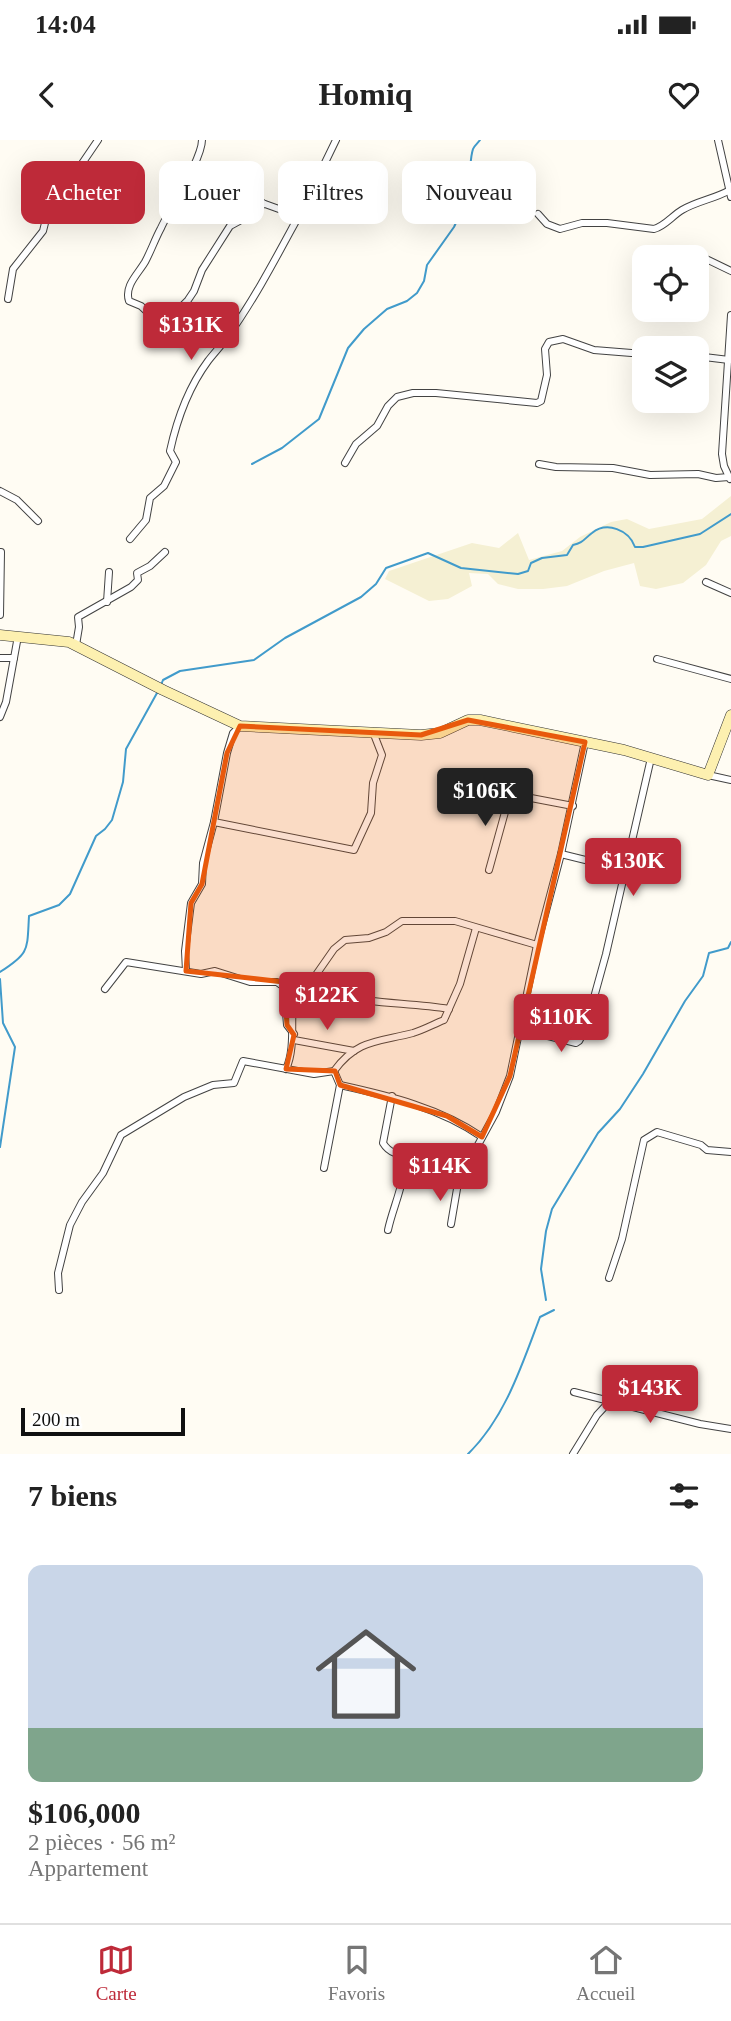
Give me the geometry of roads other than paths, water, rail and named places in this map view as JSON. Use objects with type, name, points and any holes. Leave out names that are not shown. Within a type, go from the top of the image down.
[{"type":"street","points":[[8,299],[13,269],[43,230],[47,215],[98,140]]},
{"type":"street","points":[[196,161],[202,140]]},
{"type":"street","points":[[326,161],[336,140]]},
{"type":"street","points":[[538,214],[547,224],[560,229],[582,223],[660,228],[681,211],[730,193],[719,143],[726,140]]},
{"type":"street","points":[[264,204],[278,209]]},
{"type":"street","points":[[164,224],[128,292],[129,301],[141,306],[156,320],[165,319],[178,311],[194,291],[202,270],[234,224]]},
{"type":"street","points":[[130,539],[146,520],[150,498],[164,486],[176,462],[170,451],[174,433],[197,377],[228,337],[294,224]]},
{"type":"street","points":[[709,260],[731,271]]},
{"type":"street","points":[[539,464],[569,468],[613,468],[650,475],[698,474],[730,479],[722,454],[731,314]]},
{"type":"street","points":[[345,463],[356,444],[377,426],[388,406],[397,397],[413,393],[436,393],[537,403],[541,401],[547,375],[545,349],[549,342],[563,340],[594,350],[632,353]]},
{"type":"street","points":[[709,358],[729,360]]},
{"type":"street","points":[[0,491],[17,500],[38,522]]},
{"type":"street","points":[[0,615],[1,552]]},
{"type":"street","points":[[76,645],[78,617],[131,587],[138,580],[137,573],[150,566],[165,552]]},
{"type":"street","points":[[107,602],[109,572]]},
{"type":"street","points":[[706,582],[731,593]]},
{"type":"street","points":[[0,635],[58,640],[76,645],[240,726],[421,735],[440,733],[468,720],[585,742],[731,780]]},
{"type":"street","points":[[0,717],[6,702],[18,636]]},
{"type":"street","points":[[0,658],[14,658]]},
{"type":"street","points":[[657,659],[731,679]]},
{"type":"street","points":[[708,775],[731,715]]},
{"type":"street","points":[[186,971],[185,951],[191,903],[202,884],[207,842],[215,822],[227,753],[233,733],[240,726]]},
{"type":"street","points":[[215,822],[354,850],[371,813],[373,783],[382,755],[373,732]]},
{"type":"street","points":[[452,1224],[457,1178],[482,1137],[510,1076],[537,945],[562,854],[585,742]]},
{"type":"street","points":[[520,1029],[576,1043],[585,1030],[651,758]]},
{"type":"street","points":[[489,870],[510,794],[573,806]]},
{"type":"street","points":[[562,854],[625,870]]},
{"type":"street","points":[[311,982],[334,949],[345,940],[369,938],[386,932],[402,921],[455,921],[537,945]]},
{"type":"street","points":[[59,1290],[58,1273],[70,1225],[82,1202],[103,1173],[121,1135],[184,1097],[213,1085],[234,1083],[243,1061],[314,1074],[334,1071],[354,1051],[368,1042],[414,1032],[444,1020],[460,984],[476,928]]},
{"type":"street","points":[[105,989],[126,962],[201,974],[215,971],[250,982],[282,983],[287,1025],[294,1037],[354,1051]]},
{"type":"street","points":[[286,1069],[294,1037],[294,1002],[297,987],[302,983],[311,982],[338,995],[449,1009]]},
{"type":"street","points":[[324,1168],[340,1085],[334,1071]]},
{"type":"street","points":[[340,1085],[393,1096],[447,1116],[482,1137]]},
{"type":"street","points":[[393,1096],[383,1143],[387,1150],[404,1157],[429,1161],[457,1178]]},
{"type":"street","points":[[610,1278],[622,1239],[644,1140],[657,1132],[701,1145],[707,1150],[731,1152]]},
{"type":"street","points":[[388,1230],[392,1208],[405,1170],[404,1157]]},
{"type":"street","points":[[574,1392],[699,1424],[731,1429]]},
{"type":"street","points":[[573,1454],[610,1401]]},
{"type":"waterway","points":[[252,464],[282,448],[319,419],[348,348],[364,329],[387,309],[407,301],[417,293],[424,281],[427,265],[454,227],[461,212],[461,192],[469,176],[473,149],[480,140]]},
{"type":"waterway","points":[[161,685],[163,680],[180,671],[254,660],[285,638],[361,597],[376,584],[386,568],[428,553],[461,568],[518,574],[528,571],[531,563],[542,558],[567,555],[573,545],[598,529],[617,529],[628,536],[635,547],[643,547],[700,534],[731,514]]},
{"type":"waterway","points":[[0,972],[17,960],[25,950],[29,916],[59,905],[70,894],[96,836],[112,820],[123,782],[126,749],[157,693]]},
{"type":"waterway","points":[[546,1300],[541,1269],[552,1209],[598,1133],[620,1109],[643,1074],[685,1001],[703,976],[709,953],[728,948],[731,942]]},
{"type":"waterway","points":[[0,979],[3,1023],[15,1047],[0,1147]]},
{"type":"waterway","points":[[468,1454],[481,1440],[502,1407],[540,1317],[554,1310]]}]
